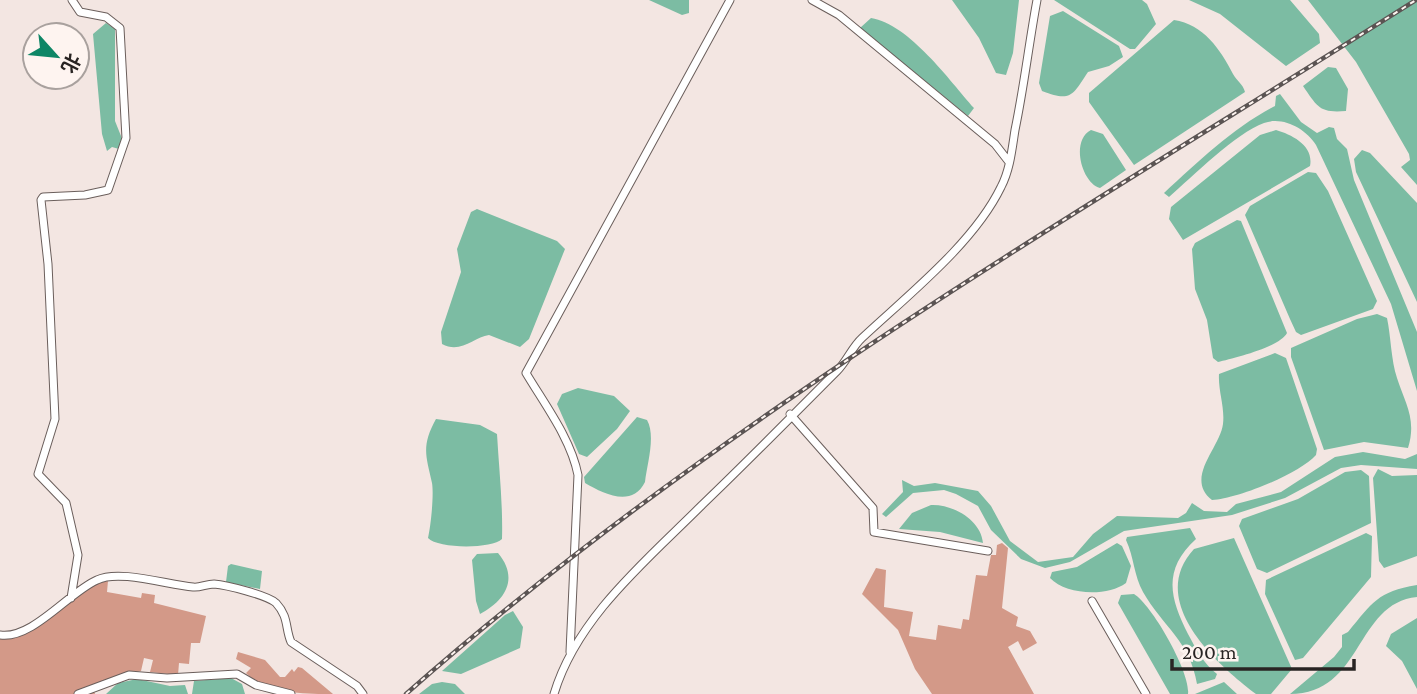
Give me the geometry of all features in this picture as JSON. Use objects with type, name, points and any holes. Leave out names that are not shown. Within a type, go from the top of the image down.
[{"type":"street","points":[[71,598],[78,555],[66,503],[38,474],[55,419],[48,264],[41,200],[43,197],[85,195],[110,189],[125,138],[120,28],[106,17],[80,12],[72,0]]},
{"type":"street","points":[[570,653],[578,475],[552,416],[526,373],[730,0]]},
{"type":"street","points":[[812,0],[839,15],[996,144],[1009,162]]},
{"type":"street","points":[[554,694],[570,653],[616,593],[790,415],[839,370],[858,342],[898,306],[960,242],[994,199],[1009,162],[1037,0]]},
{"type":"street","points":[[790,415],[873,509],[874,532],[988,551]]},
{"type":"street","points":[[0,635],[13,635],[53,613],[93,582],[109,577],[153,579],[192,587],[216,585],[267,598],[275,603],[288,622],[291,642],[357,687],[363,694]]},
{"type":"street","points":[[1092,601],[1146,694]]},
{"type":"street","points":[[78,694],[129,676],[167,678],[237,674],[256,685],[291,694]]},
{"type":"shaded area","points":[[649,0],[689,0],[689,13],[682,15]]},
{"type":"shaded area","points":[[952,0],[1019,0],[1013,53],[1006,75],[996,73],[979,38]]},
{"type":"shaded area","points":[[1054,0],[1142,0],[1147,4],[1156,24],[1135,49],[1130,49]]},
{"type":"shaded area","points":[[1189,0],[1290,0],[1319,34],[1320,43],[1286,66],[1220,14]]},
{"type":"shaded area","points":[[1308,0],[1417,0],[1417,185],[1401,167],[1410,160],[1409,154],[1356,62]]},
{"type":"shaded area","points":[[1063,11],[1119,46],[1123,57],[1109,66],[1088,72],[1075,91],[1060,96],[1042,91],[1039,83],[1050,16]]},
{"type":"shaded area","points":[[871,18],[900,31],[928,55],[974,108],[968,116],[860,28]]},
{"type":"shaded area","points":[[1174,20],[1194,27],[1210,40],[1245,92],[1134,165],[1089,102],[1089,93]]},
{"type":"shaded area","points":[[106,23],[115,29],[115,121],[123,141],[119,149],[112,147],[107,151],[102,134],[93,34]]},
{"type":"shaded area","points":[[1328,67],[1336,68],[1348,89],[1346,111],[1320,108],[1303,86]]},
{"type":"shaded area","points":[[1280,94],[1301,122],[1317,133],[1329,127],[1334,128],[1337,139],[1347,149],[1354,180],[1417,332],[1417,391],[1391,304],[1316,145],[1300,129],[1279,121],[1253,128],[1202,167],[1169,197],[1164,193],[1231,135],[1275,106],[1276,96]]},
{"type":"shaded area","points":[[1091,130],[1103,134],[1126,170],[1100,188],[1088,178],[1081,161],[1081,143]]},
{"type":"shaded area","points":[[1276,130],[1301,142],[1309,153],[1310,166],[1183,240],[1169,219],[1171,207],[1260,135]]},
{"type":"shaded area","points":[[1362,150],[1370,153],[1417,203],[1417,302],[1356,172],[1354,159]]},
{"type":"shaded area","points":[[1308,172],[1316,173],[1328,191],[1377,301],[1373,309],[1301,335],[1296,332],[1245,215],[1250,206]]},
{"type":"shaded area","points":[[477,209],[557,241],[565,249],[529,339],[520,347],[489,335],[461,346],[449,347],[442,344],[441,332],[461,272],[457,249],[471,212]]},
{"type":"shaded area","points":[[1237,220],[1241,221],[1287,333],[1276,343],[1218,362],[1213,358],[1207,320],[1195,289],[1192,249],[1195,243]]},
{"type":"shaded area","points":[[1377,314],[1387,318],[1395,371],[1411,420],[1408,448],[1364,442],[1324,450],[1291,357],[1291,348],[1357,319]]},
{"type":"shaded area","points":[[1275,353],[1286,358],[1317,449],[1316,455],[1296,470],[1267,484],[1223,499],[1212,500],[1204,491],[1201,482],[1202,473],[1223,424],[1219,374]]},
{"type":"shaded area","points":[[578,388],[614,396],[630,411],[617,429],[587,457],[579,454],[557,404],[562,394]]},
{"type":"shaded area","points":[[637,417],[647,420],[651,434],[645,482],[639,490],[633,495],[617,496],[585,483],[584,477]]},
{"type":"shaded area","points":[[436,419],[480,425],[497,434],[502,539],[488,545],[453,546],[428,538],[433,494],[427,444]]},
{"type":"shaded area","points":[[1363,452],[1405,459],[1417,454],[1417,469],[1361,465],[1341,468],[1285,498],[1232,515],[1124,531],[1070,562],[1045,568],[1021,559],[991,530],[978,506],[944,490],[913,493],[886,517],[882,514],[903,492],[902,480],[914,486],[935,483],[978,491],[991,506],[1010,541],[1038,562],[1073,557],[1093,534],[1117,516],[1178,518],[1186,513],[1192,503],[1204,511],[1227,512],[1236,504],[1281,492],[1335,457]]},
{"type":"shaded area","points":[[1378,469],[1392,476],[1417,475],[1417,556],[1384,568],[1379,561],[1373,478]]},
{"type":"shaded area","points":[[1361,470],[1369,476],[1371,523],[1267,573],[1257,569],[1239,526],[1242,519],[1298,499],[1345,472]]},
{"type":"shaded area","points":[[931,505],[948,507],[964,515],[977,527],[983,543],[940,532],[899,529],[912,513]]},
{"type":"shaded area","points":[[1190,528],[1196,539],[1178,562],[1172,585],[1177,608],[1194,645],[1204,661],[1217,674],[1215,679],[1197,684],[1182,645],[1143,592],[1126,540],[1127,537]]},
{"type":"shaded area","points":[[1366,533],[1372,536],[1371,577],[1303,658],[1295,660],[1265,594],[1266,580]]},
{"type":"shaded area","points":[[1234,538],[1292,669],[1271,694],[1256,694],[1223,666],[1192,630],[1182,610],[1178,589],[1181,569],[1194,549]]},
{"type":"shaded area","points":[[1002,543],[1008,548],[1002,608],[1018,617],[1016,626],[1030,631],[1037,643],[1023,651],[1018,641],[1008,647],[1034,694],[932,694],[915,669],[898,630],[862,594],[876,568],[886,570],[884,607],[913,612],[909,636],[936,640],[938,625],[961,629],[963,619],[969,620],[976,575],[987,576],[991,555],[996,555],[997,545]]},
{"type":"shaded area","points":[[1117,543],[1122,546],[1131,566],[1126,583],[1118,588],[1098,592],[1076,591],[1057,584],[1050,578],[1052,572],[1077,567]]},
{"type":"shaded area","points":[[498,553],[508,571],[507,588],[497,602],[480,614],[472,560],[477,554]]},
{"type":"shaded area","points":[[231,564],[262,571],[260,589],[226,582],[228,566]]},
{"type":"shaded area","points":[[108,581],[107,592],[141,598],[142,593],[155,595],[154,603],[206,616],[200,643],[191,643],[189,664],[179,663],[178,675],[150,672],[153,660],[144,658],[141,671],[93,687],[95,694],[0,694],[0,639],[13,638],[95,584]]},
{"type":"shaded area","points":[[1417,585],[1417,597],[1397,603],[1381,615],[1346,665],[1332,680],[1314,690],[1290,694],[1334,657],[1342,647],[1342,635],[1348,632],[1377,600],[1393,591]]},
{"type":"shaded area","points":[[1134,594],[1150,611],[1169,640],[1183,671],[1188,694],[1170,694],[1118,603],[1121,595]]},
{"type":"shaded area","points":[[513,611],[523,627],[520,648],[461,674],[442,671],[505,615]]},
{"type":"shaded area","points":[[1417,618],[1417,689],[1402,661],[1386,646],[1391,634]]},
{"type":"shaded area","points":[[238,652],[265,660],[280,677],[285,677],[292,669],[294,672],[298,667],[302,668],[333,694],[286,691],[264,685],[246,673],[251,668],[236,659]]},
{"type":"shaded area","points":[[231,678],[242,684],[245,694],[192,694],[194,681]]},
{"type":"shaded area","points":[[137,679],[170,686],[185,685],[188,694],[106,694],[118,683]]},
{"type":"shaded area","points":[[1224,682],[1237,694],[1195,694]]},
{"type":"shaded area","points":[[432,684],[455,684],[465,694],[419,694]]},
{"type":"railway","points":[[406,694],[523,595],[645,502],[770,413],[1026,244],[1416,0]]}]
